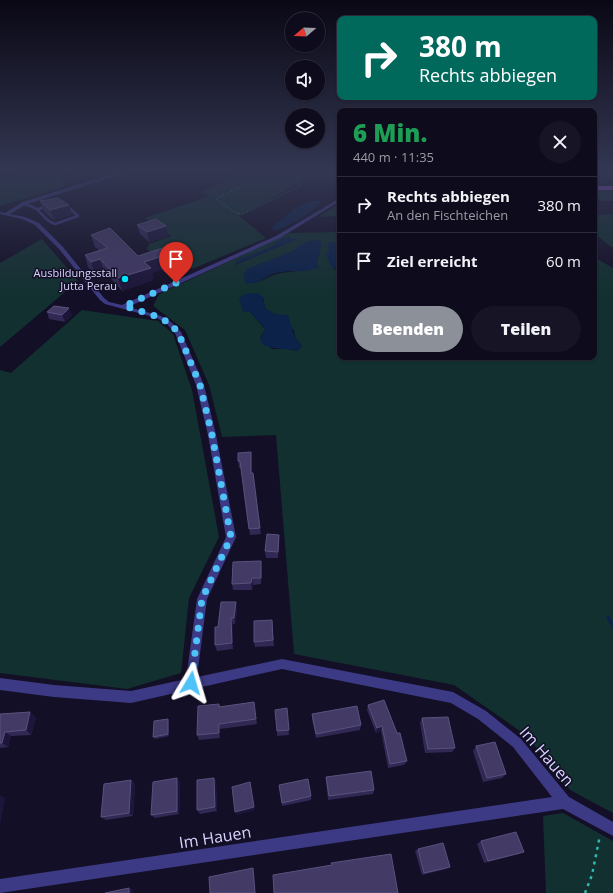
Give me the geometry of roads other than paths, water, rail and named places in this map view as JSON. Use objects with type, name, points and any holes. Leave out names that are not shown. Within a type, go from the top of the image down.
[{"type":"street","points":[[124,306],[278,237],[319,212]]},
{"type":"street","points":[[0,213],[7,213],[37,224],[62,248],[102,299],[107,302],[159,317],[169,323],[178,332],[200,385],[212,435],[231,537],[202,599],[191,683]]},
{"type":"street","points":[[0,218],[7,213]]},
{"type":"street","name":"Im Hauen","points":[[0,684],[54,691],[131,697],[282,664],[453,698],[482,715],[517,743],[564,802]]},
{"type":"street","points":[[564,802],[608,826]]},
{"type":"street","name":"Im Hauen","points":[[0,886],[564,802]]},
{"type":"lane","points":[[40,212],[52,224],[78,216],[72,212]]},
{"type":"water","points":[[291,212],[311,212],[276,231],[271,228]]},
{"type":"water","points":[[283,238],[298,239],[234,265],[240,259],[269,248]]},
{"type":"water","points":[[318,240],[321,242],[321,248],[317,261],[319,267],[304,271],[287,271],[276,273],[258,282],[250,284],[245,283],[244,274],[247,269],[291,252],[307,241]]},
{"type":"water","points":[[332,242],[337,244],[337,270],[330,265],[328,260],[326,254],[330,250],[328,248],[328,243]]},
{"type":"water","points":[[257,293],[263,297],[265,308],[275,314],[288,315],[295,338],[302,346],[298,351],[271,348],[263,345],[260,339],[265,328],[250,312],[243,312],[239,299],[244,294]]},
{"type":"waterway","points":[[608,617],[613,626]]},
{"type":"place","name":"Ausbildungsstall Jutta Perau","points":[[125,279]]}]
